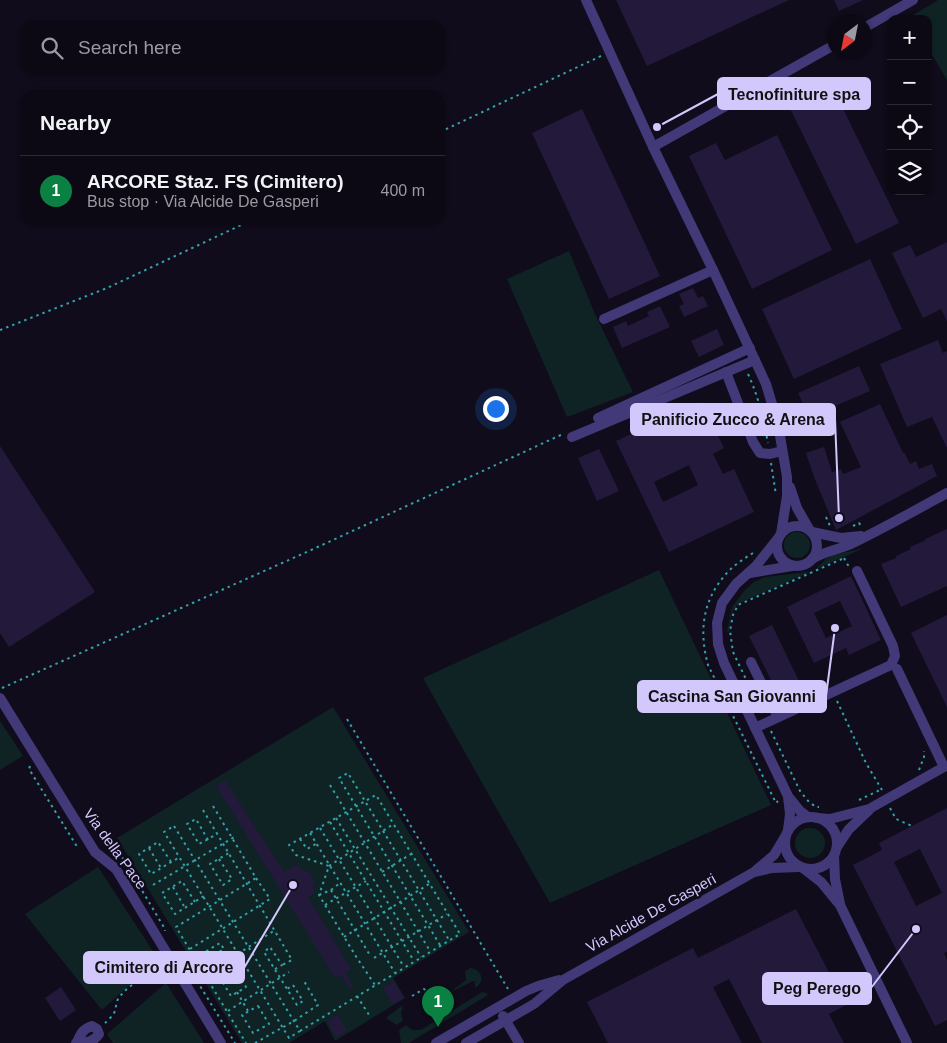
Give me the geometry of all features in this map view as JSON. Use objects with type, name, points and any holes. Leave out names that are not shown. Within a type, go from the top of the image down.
[{"type":"street","points":[[586,0],[766,384],[778,424],[787,477],[797,508],[816,539],[816,553],[812,559]]},
{"type":"street","points":[[872,23],[913,0]]},
{"type":"street","points":[[654,147],[827,49]]},
{"type":"street","points":[[604,320],[713,270]]},
{"type":"street","points":[[598,418],[750,348]]},
{"type":"street","points":[[569,435],[755,360]]},
{"type":"street","points":[[726,372],[752,442],[760,453],[770,454],[782,451]]},
{"type":"street","points":[[787,477],[787,496],[777,548],[779,555],[786,563],[793,565]]},
{"type":"street","points":[[749,574],[793,565],[803,565],[824,552],[849,545],[866,535],[880,530],[947,492]]},
{"type":"street","points":[[840,905],[835,879],[836,837],[834,831],[826,821],[800,811],[788,796],[724,663],[718,644],[717,624],[722,603],[736,584],[749,574],[764,557],[786,528],[802,526],[810,531],[841,538],[866,535]]},
{"type":"street","points":[[755,728],[891,664],[895,656],[892,646],[857,571]]},
{"type":"street","points":[[751,662],[778,718]]},
{"type":"street","points":[[801,867],[815,869],[824,866],[831,860],[849,829],[870,809],[944,767],[897,669]]},
{"type":"street","name":"Via della Pace","points":[[0,698],[95,852],[116,869],[221,1043]]},
{"type":"street","points":[[788,796],[790,814],[785,844],[789,857],[795,864],[821,882],[840,905],[907,1043]]},
{"type":"street","points":[[787,832],[794,823],[802,818],[830,819],[870,809]]},
{"type":"street","name":"Via Alcide De Gasperi","points":[[466,1043],[539,1001],[563,980],[754,872],[774,855],[787,832]]},
{"type":"street","name":"Via Alcide De Gasperi","points":[[754,872],[772,868],[801,867]]},
{"type":"street","name":"Via Alcide De Gasperi","points":[[436,1043],[513,998],[538,986],[563,980]]},
{"type":"street","points":[[499,1006],[519,1043]]},
{"type":"street","points":[[77,1043],[90,1042],[96,1038],[98,1034],[97,1029]]},
{"type":"path","points":[[445,130],[610,52]]},
{"type":"path","points":[[0,330],[107,288],[241,225]]},
{"type":"path","points":[[0,689],[569,435]]},
{"type":"path","points":[[833,692],[866,763]]},
{"type":"path","points":[[348,719],[513,998]]},
{"type":"path","points":[[440,945],[340,778],[348,773],[449,940]]},
{"type":"path","points":[[330,785],[430,951]]},
{"type":"path","points":[[300,1031],[174,826],[164,832],[289,1038],[460,934],[376,795],[289,845],[296,854],[330,866]]},
{"type":"path","points":[[189,949],[270,899],[213,806]]},
{"type":"path","points":[[203,810],[292,960],[275,969]]},
{"type":"path","points":[[336,818],[421,957]]},
{"type":"path","points":[[208,840],[196,820],[187,824],[199,844],[208,840],[218,834]]},
{"type":"path","points":[[330,821],[414,961]]},
{"type":"path","points":[[319,895],[330,866],[393,824]]},
{"type":"path","points":[[319,827],[404,967]]},
{"type":"path","points":[[310,833],[395,973]]},
{"type":"path","points":[[153,885],[236,836]]},
{"type":"path","points":[[300,838],[307,849],[316,844]]},
{"type":"path","points":[[171,862],[158,842],[139,854],[150,874],[171,862],[180,856]]},
{"type":"path","points":[[149,848],[161,868]]},
{"type":"path","points":[[219,859],[232,879],[223,885],[210,864],[229,853]]},
{"type":"path","points":[[382,872],[412,854]]},
{"type":"path","points":[[246,1043],[176,927],[256,878]]},
{"type":"path","points":[[195,902],[182,881],[162,893],[175,914],[195,902],[204,896]]},
{"type":"path","points":[[325,905],[366,882]]},
{"type":"path","points":[[319,895],[331,890],[340,883]]},
{"type":"path","points":[[344,937],[430,884]]},
{"type":"path","points":[[173,887],[185,908]]},
{"type":"path","points":[[331,890],[371,957]]},
{"type":"path","points":[[319,895],[375,985]]},
{"type":"path","points":[[374,958],[448,914]]},
{"type":"path","points":[[205,975],[275,930]]},
{"type":"path","points":[[195,958],[203,953],[220,943],[224,949],[207,959],[203,953]]},
{"type":"path","points":[[282,965],[270,947],[264,952],[296,1005],[303,1001],[293,985],[287,989]]},
{"type":"path","points":[[222,964],[228,973]]},
{"type":"path","points":[[235,969],[246,987],[237,992],[231,996],[220,978],[235,969]]},
{"type":"path","points":[[97,1029],[114,1013],[117,1000],[127,990],[138,980],[154,972]]},
{"type":"path","points":[[227,1012],[289,972]]},
{"type":"path","points":[[255,1043],[318,1005],[304,982]]},
{"type":"path","points":[[412,996],[424,989],[452,1006]]},
{"type":"path","points":[[237,992],[248,1012]]},
{"type":"path","points":[[357,996],[371,1018]]},
{"type":"path","points":[[258,1006],[269,1024],[253,1033],[242,1015],[248,1012],[258,1006]]},
{"type":"green space","points":[[938,0],[947,0],[947,80],[932,55],[932,15],[913,15]]},
{"type":"green space","points":[[569,251],[595,314],[633,392],[567,417],[507,279]]},
{"type":"green space","points":[[797,532],[806,536],[810,545],[806,554],[797,558],[788,554],[784,545],[788,536]]},
{"type":"green space","points":[[864,548],[740,603],[732,612],[729,632],[727,632],[732,607],[754,582],[765,577],[808,572],[816,569],[826,559],[834,555]]},
{"type":"green space","points":[[659,570],[771,805],[550,903],[423,678]]},
{"type":"green space","points":[[333,707],[469,932],[393,978],[405,998],[335,1041],[325,1021],[289,1043],[242,1043],[117,838]]},
{"type":"green space","points":[[0,721],[23,756],[0,770]]},
{"type":"green space","points":[[810,828],[821,832],[825,843],[821,854],[810,858],[799,854],[795,843],[799,832]]},
{"type":"green space","points":[[98,867],[158,959],[102,1010],[25,914]]},
{"type":"green space","points":[[471,968],[480,974],[481,980],[478,986],[475,988],[475,981],[473,981],[452,991],[466,980],[465,971]]},
{"type":"green space","points":[[166,983],[204,1043],[113,1043],[107,1034]]},
{"type":"green space","points":[[482,992],[488,995],[409,1043],[401,1043],[399,1030],[406,1025],[412,1030],[421,1030]]},
{"type":"green space","points":[[403,1005],[401,1013],[403,1021],[396,1025],[387,1019],[387,1017]]},
{"type":"building","points":[[616,0],[789,0],[647,66]]},
{"type":"building","points":[[834,0],[863,0],[839,11]]},
{"type":"building","points":[[829,80],[899,223],[856,244],[786,100]]},
{"type":"building","points":[[582,109],[660,276],[609,299],[532,133]]},
{"type":"building","points":[[777,135],[832,250],[752,289],[689,156],[716,143],[725,160]]},
{"type":"building","points":[[947,242],[947,321],[941,309],[923,318],[892,253],[910,245],[916,257]]},
{"type":"building","points":[[870,259],[902,329],[794,379],[762,309]]},
{"type":"building","points":[[693,288],[698,298],[703,296],[708,306],[684,317],[679,306],[684,304],[679,294]]},
{"type":"building","points":[[660,306],[670,327],[622,348],[613,327],[626,321],[628,326],[649,316],[647,312]]},
{"type":"building","points":[[717,329],[724,345],[699,357],[691,341]]},
{"type":"building","points":[[938,340],[943,353],[947,351],[947,448],[932,417],[907,427],[880,364]]},
{"type":"building","points":[[859,366],[870,391],[809,417],[798,393]]},
{"type":"building","points":[[702,402],[724,448],[713,454],[723,474],[734,469],[754,512],[669,552],[616,441]],"holes":[[[689,465],[698,485],[663,502],[654,482]]]},
{"type":"building","points":[[880,404],[910,464],[916,461],[919,469],[932,464],[937,476],[836,530],[806,453],[824,447],[832,472],[841,469],[843,474],[861,467],[840,422]]},
{"type":"building","points":[[0,446],[95,592],[9,647],[0,633]]},
{"type":"building","points":[[599,449],[619,491],[597,501],[578,458]]},
{"type":"building","points":[[947,529],[947,586],[901,607],[881,564],[896,558],[896,556],[911,549],[910,547]]},
{"type":"building","points":[[851,576],[881,640],[849,655],[846,648],[814,663],[787,607]],"holes":[[[840,601],[852,626],[826,638],[814,613]]]},
{"type":"building","points":[[947,615],[947,707],[911,633]]},
{"type":"building","points":[[772,625],[799,681],[777,692],[749,636]]},
{"type":"building","points":[[225,780],[284,872],[298,864],[302,870],[309,871],[315,880],[312,886],[315,892],[308,897],[351,969],[346,972],[353,989],[351,990],[340,975],[335,978],[216,786]]},
{"type":"building","points":[[947,808],[947,952],[944,953],[947,960],[947,1020],[935,1026],[853,865],[882,850],[879,843]],"holes":[[[920,849],[942,893],[916,906],[894,862]]]},
{"type":"building","points":[[796,909],[846,1005],[829,1014],[844,1043],[762,1043],[729,979],[713,987],[742,1043],[608,1043],[587,1002],[693,948],[698,958]]},
{"type":"building","points":[[394,981],[404,998],[393,1004],[383,988]]},
{"type":"building","points":[[61,987],[76,1010],[60,1021],[45,998]]},
{"type":"building","points":[[338,1015],[347,1031],[336,1037],[327,1021]]},
{"type":"place","name":"Tecnofiniture spa","points":[[657,127]]},
{"type":"place","name":"Panificio Zucco & Arena","points":[[839,518]]},
{"type":"place","name":"Cascina San Giovanni","points":[[835,628]]},
{"type":"place","name":"Cimitero di Arcore","points":[[293,885]]},
{"type":"place","name":"Peg Perego","points":[[916,929]]},
{"type":"place","name":"ARCORE Staz. FS (Cimitero)","points":[[438,1027]]}]
